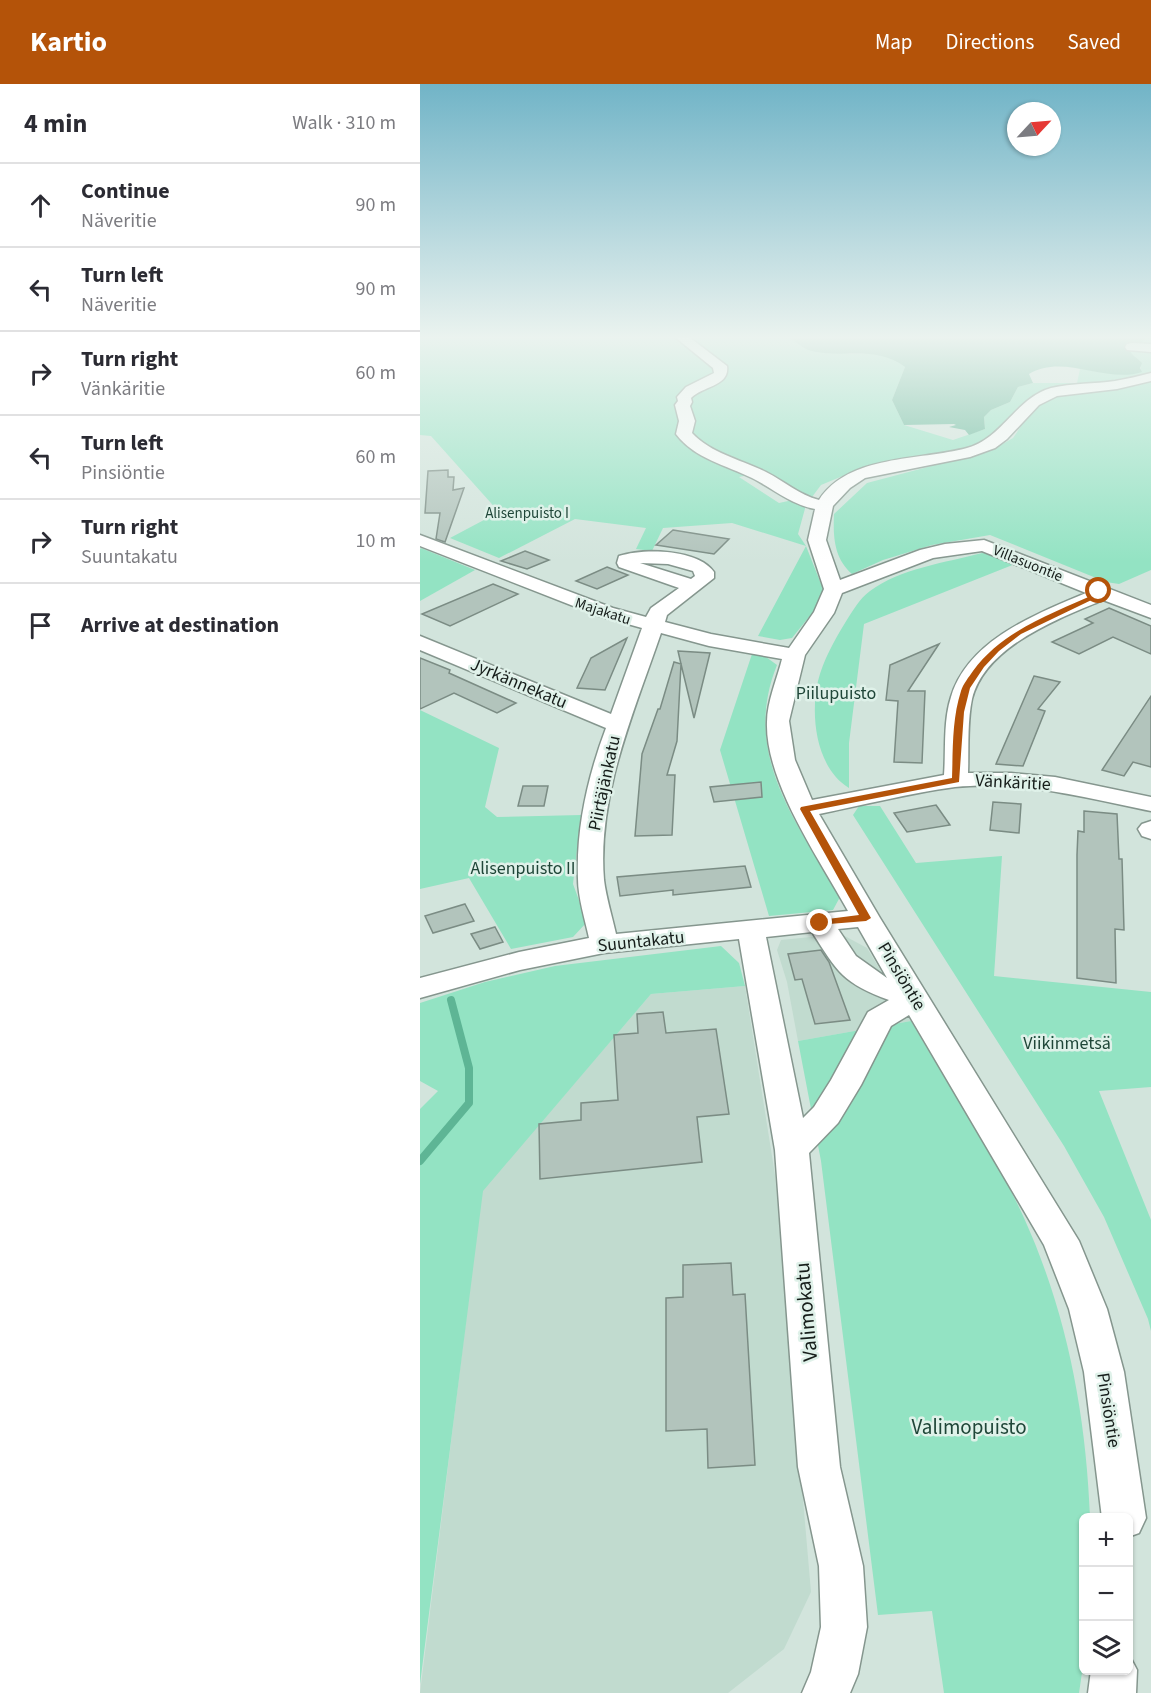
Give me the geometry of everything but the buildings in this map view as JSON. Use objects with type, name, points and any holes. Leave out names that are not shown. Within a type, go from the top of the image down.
[{"type":"street","points":[[684,412],[687,421],[684,434],[688,439],[731,465],[765,478],[795,499],[824,506]]},
{"type":"street","points":[[834,589],[817,540],[824,506],[838,489],[859,475],[989,446],[1025,412]]},
{"type":"street","name":"Majakatu","points":[[420,540],[562,597],[653,627],[794,655]]},
{"type":"street","name":"Villasuontie","points":[[834,589],[902,562],[977,545],[993,548],[1151,612]]},
{"type":"street","name":"Piirtäjänkatu","points":[[604,944],[591,880],[592,834],[603,769],[658,612],[693,586]]},
{"type":"street","name":"Pinsiöntie","points":[[834,589],[824,613],[794,655],[778,722],[783,760],[804,809],[866,918],[1002,1140],[1065,1251],[1088,1309],[1104,1372],[1123,1513]]},
{"type":"street","points":[[956,780],[960,712],[966,688],[981,666],[996,650],[1018,633],[1102,593]]},
{"type":"street","name":"Jyrkännekatu","points":[[420,642],[617,725]]},
{"type":"street","name":"Vänkäritie","points":[[804,809],[956,780],[1011,780],[1055,784],[1151,804]]},
{"type":"street","name":"Suuntakatu","points":[[420,988],[519,961],[604,944],[866,918]]},
{"type":"street","points":[[820,923],[846,963],[870,982],[915,999]]},
{"type":"street","name":"Valimokatu","points":[[751,931],[792,1150],[819,1467],[841,1566],[844,1627],[834,1674],[826,1693]]},
{"type":"street","points":[[792,1150],[826,1115],[845,1085],[879,1019],[915,999]]},
{"type":"street","points":[[1112,1693],[1114,1675]]},
{"type":"shaded area","points":[[898,412],[989,412],[984,417],[985,429],[969,435],[965,430],[949,427],[956,425],[954,424],[904,425]]},
{"type":"shaded area","points":[[841,934],[867,948],[911,1021],[798,1041],[787,982],[777,950],[781,940]]},
{"type":"shaded area","points":[[745,986],[775,1175],[811,1592],[784,1649],[728,1693],[420,1693],[482,1191],[651,994]]},
{"type":"green space","name":"Alisenpuisto I","points":[[420,412],[898,412],[904,425],[953,440],[985,429],[984,417],[989,412],[1028,412],[978,446],[862,468],[821,485],[806,505],[798,534],[806,546],[732,523],[663,528],[652,551],[636,549],[646,528],[575,519],[499,558],[450,538],[499,512],[431,436],[420,435]],"holes":[[[762,472],[802,498],[779,503],[739,477]]]},
{"type":"green space","points":[[1031,412],[1151,412],[1151,570],[1119,584],[1106,582],[990,535],[932,545],[883,560],[852,574],[846,568],[836,547],[834,514],[867,483],[992,450],[1013,438]]},
{"type":"green space","points":[[806,546],[823,589],[813,612],[792,638],[780,640],[758,636]]},
{"type":"green space","points":[[421,548],[475,570],[420,601]]},
{"type":"green space","name":"Piilupuisto","points":[[982,553],[999,555],[1015,564],[864,624],[849,743],[849,788],[829,768],[823,755],[818,740],[815,710],[820,674],[850,614],[866,594],[882,583],[924,567]]},
{"type":"green space","points":[[752,654],[766,657],[777,665],[768,697],[766,728],[770,758],[779,787],[792,815],[840,897],[833,910],[769,916],[720,750]]},
{"type":"green space","name":"Alisenpuisto II","points":[[420,710],[499,748],[485,807],[497,817],[581,815],[573,884],[587,922],[573,937],[511,949],[469,878],[420,889]]},
{"type":"green space","name":"Viikinmetsä","points":[[859,806],[880,806],[916,863],[1002,856],[994,976],[1151,992],[1151,1087],[1099,1091],[1151,1220],[1151,1331],[1148,1319],[1104,1217],[1064,1146],[853,815]]},
{"type":"green space","points":[[721,946],[739,963],[745,986],[651,994],[483,1191],[420,1684],[420,1109],[438,1091],[420,1081],[420,1003],[485,982],[555,966]]},
{"type":"green space","name":"Valimopuisto","points":[[911,1021],[985,1143],[1024,1218],[1052,1290],[1063,1327],[1072,1364],[1084,1440],[1090,1513],[1079,1513],[1079,1675],[1082,1675],[1079,1693],[944,1693],[932,1611],[878,1615],[821,1161],[798,1041]]},
{"type":"waterway","points":[[420,1161],[469,1103],[469,1068],[451,1000]]},
{"type":"route","points":[[820,923],[866,918],[804,809],[956,780],[960,712],[966,688],[981,666],[996,650],[1018,633],[1102,593],[1099,591]]}]
